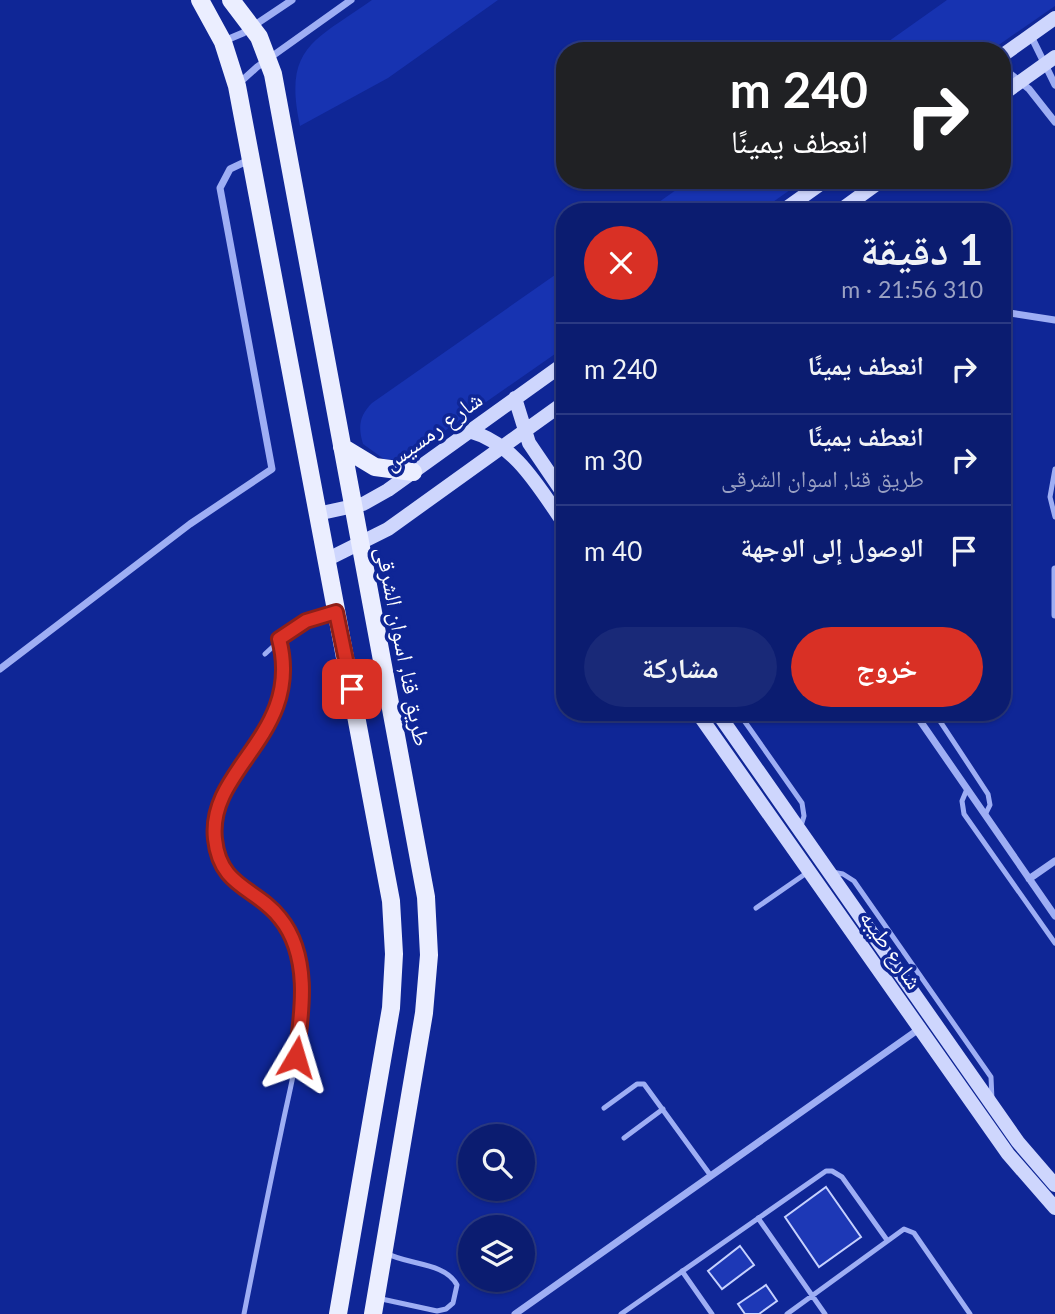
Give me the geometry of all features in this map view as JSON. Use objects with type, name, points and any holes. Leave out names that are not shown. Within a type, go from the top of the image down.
[{"type":"main road","points":[[200,0],[223,42],[237,86],[387,874],[394,954],[387,1035],[338,1314]]},
{"type":"main road","name":"طريق قنا, اسوان الشرقى","points":[[231,0],[253,27],[269,59],[419,849],[428,926],[424,1013],[376,1308]]},
{"type":"main road","points":[[1011,49],[1055,18]]},
{"type":"main road","points":[[1011,88],[1049,61]]},
{"type":"main road","points":[[794,203],[813,189]]},
{"type":"main road","points":[[850,203],[870,189]]},
{"type":"main road","name":"شارع رمسيس","points":[[317,514],[353,508],[376,498],[556,369]]},
{"type":"main road","points":[[515,398],[523,431],[556,482]]},
{"type":"main road","points":[[326,560],[396,523],[556,408]]},
{"type":"main road","points":[[469,431],[502,446],[522,464],[556,512]]},
{"type":"main road","points":[[342,447],[375,467],[413,472]]},
{"type":"main road","name":"شارع طيبه","points":[[703,721],[1008,1154],[1055,1208]]},
{"type":"main road","name":"شارع طيبه","points":[[724,721],[1018,1142],[1055,1185]]},
{"type":"main road","points":[[809,871],[826,866]]},
{"type":"street","points":[[223,42],[253,27],[292,0]]},
{"type":"street","points":[[237,86],[269,59],[351,0]]},
{"type":"street","points":[[1031,35],[1049,61],[1055,85]]},
{"type":"street","points":[[1011,74],[1021,81],[1055,122]]},
{"type":"street","points":[[0,669],[190,524],[272,469],[220,188],[230,169],[251,159]]},
{"type":"street","points":[[1011,313],[1055,320]]},
{"type":"street","points":[[1055,569],[1055,615]]},
{"type":"street","points":[[921,721],[1055,916]]},
{"type":"street","points":[[1030,879],[1055,861]]},
{"type":"street","points":[[515,1314],[526,1311],[919,1029]]},
{"type":"lane","points":[[1055,469],[1050,497],[1055,517]]},
{"type":"lane","points":[[265,654],[279,639],[306,621],[336,612]]},
{"type":"lane","points":[[244,1314],[296,1057],[301,972],[293,940],[279,916],[229,877],[218,854],[215,824],[224,795],[276,712],[282,695],[285,676],[279,639]]},
{"type":"lane","points":[[744,721],[802,803],[804,817],[800,829]]},
{"type":"lane","points":[[940,721],[988,794],[990,805],[985,815]]},
{"type":"lane","points":[[967,789],[962,801],[964,814],[1055,943]]},
{"type":"lane","points":[[756,908],[809,871]]},
{"type":"lane","points":[[604,1108],[640,1084],[647,1087],[711,1176]]},
{"type":"lane","points":[[624,1138],[663,1109]]},
{"type":"lane","points":[[621,1314],[821,1174],[832,1171],[842,1177],[887,1240]]},
{"type":"lane","points":[[758,1218],[825,1314]]},
{"type":"lane","points":[[786,1314],[900,1231],[911,1231],[970,1314]]},
{"type":"lane","points":[[376,1308],[437,1311],[446,1309],[457,1294],[457,1285],[446,1272],[400,1260],[384,1251]]},
{"type":"lane","points":[[682,1271],[712,1314]]},
{"type":"shaded area","points":[[372,0],[498,0],[388,78],[300,126],[296,79],[300,62],[319,37]]},
{"type":"shaded area","points":[[947,0],[1055,0],[1055,6],[1003,42],[888,42]]},
{"type":"shaded area","points":[[677,189],[791,189],[772,203],[658,203]]},
{"type":"shaded area","points":[[556,274],[556,353],[403,460],[384,459],[363,444],[361,422],[364,412],[372,403]]},
{"type":"building","points":[[826,1187],[861,1237],[819,1267],[785,1217]]},
{"type":"building","points":[[740,1246],[754,1265],[722,1289],[708,1271]]},
{"type":"building","points":[[766,1285],[777,1301],[759,1314],[745,1314],[738,1304]]},
{"type":"route","points":[[296,1057],[302,990],[301,972],[293,940],[286,925],[272,908],[236,885],[229,877],[218,854],[215,824],[224,795],[276,712],[282,695],[284,657],[279,639],[306,621],[336,612],[352,689]]}]
